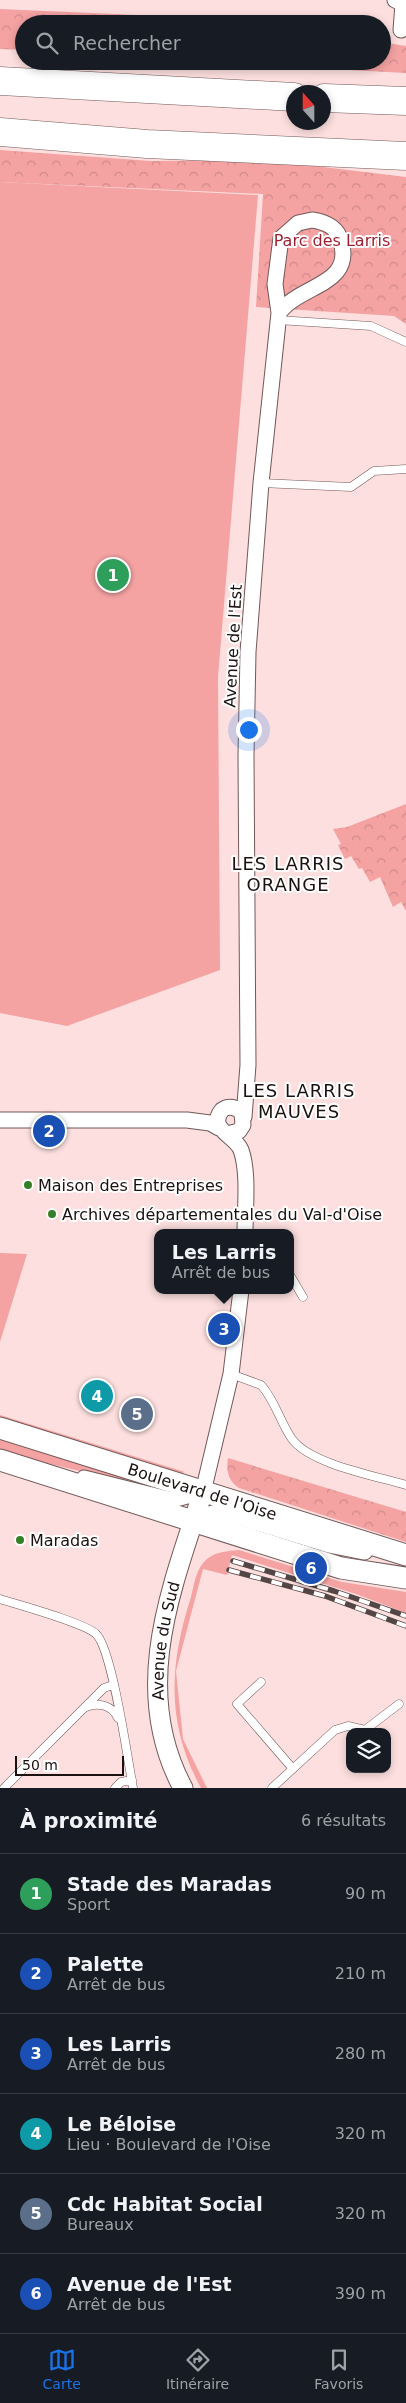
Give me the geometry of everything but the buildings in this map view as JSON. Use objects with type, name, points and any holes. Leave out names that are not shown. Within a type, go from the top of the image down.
[{"type":"highway","points":[[0,81],[286,97]]},
{"type":"highway","points":[[331,98],[406,102]]},
{"type":"highway","points":[[0,132],[147,144],[406,156]]},
{"type":"main road","name":"Boulevard de l'Oise","points":[[0,1428],[406,1557]]},
{"type":"main road","name":"Boulevard de l'Oise","points":[[9,1462],[341,1568],[406,1578]]},
{"type":"street","points":[[395,0],[403,4],[401,30]]},
{"type":"street","name":"Avenue de l'Est","points":[[245,1229],[244,1163],[248,1147],[244,1119],[247,1071],[247,696],[250,615],[278,317],[275,284],[281,238],[290,228],[304,221],[326,223],[335,230],[341,240],[343,256],[340,269],[330,279],[296,296],[278,317]]},
{"type":"street","name":"Avenue de l'Est","points":[[222,1110],[236,1095],[247,1071]]},
{"type":"street","points":[[0,1120],[187,1120],[210,1123],[223,1131],[238,1132],[244,1119],[236,1108],[187,1120]]},
{"type":"street","points":[[222,1110],[217,1118],[223,1131]]},
{"type":"street","name":"Avenue de l'Est","points":[[223,1131],[238,1144],[244,1163]]},
{"type":"street","points":[[9,1462],[103,1481],[159,1499],[178,1500],[203,1492],[231,1374],[241,1294]]},
{"type":"street","name":"Avenue du Sud","points":[[183,1788],[172,1765],[161,1728],[156,1673],[165,1619],[203,1492]]},
{"type":"street","points":[[194,1520],[217,1514],[238,1515],[329,1543],[406,1557]]},
{"type":"lane","points":[[278,317],[371,326],[406,342]]},
{"type":"lane","points":[[262,482],[351,487],[374,471],[406,469]]},
{"type":"lane","points":[[294,1282],[303,1297]]},
{"type":"lane","points":[[231,1374],[261,1385],[293,1439],[308,1453],[327,1462],[406,1486]]},
{"type":"lane","points":[[0,1599],[92,1630],[97,1634],[106,1650],[132,1784],[121,1782],[115,1788]]},
{"type":"lane","points":[[261,1682],[237,1704],[293,1769]]},
{"type":"lane","points":[[4,1788],[104,1688],[113,1685]]},
{"type":"lane","points":[[272,1788],[335,1730],[348,1726],[365,1730],[399,1704]]},
{"type":"lane","points":[[84,1708],[92,1705],[106,1706],[116,1713],[122,1727]]},
{"type":"green space","points":[[0,9],[136,15],[15,15],[15,50],[0,49]]},
{"type":"green space","points":[[391,44],[406,46],[406,73],[350,70],[391,70]]},
{"type":"green space","name":"Parc des Larris","points":[[0,150],[151,161],[265,160],[406,177],[406,324],[394,316],[256,307],[263,194],[0,182]]},
{"type":"green space","points":[[0,182],[258,195],[218,677],[220,970],[67,1026],[0,1013]]},
{"type":"green space","points":[[406,804],[406,911],[401,902],[393,907],[380,877],[370,882],[362,868],[359,869],[351,856],[345,859],[338,845],[341,844],[333,829],[347,827]]},
{"type":"green space","points":[[0,1253],[27,1254],[0,1342]]},
{"type":"green space","points":[[0,1415],[185,1472],[179,1474],[0,1420]]},
{"type":"green space","points":[[0,1437],[172,1493],[0,1452]]},
{"type":"green space","points":[[228,1458],[406,1512],[406,1542],[239,1488],[232,1482],[229,1475],[227,1467]]},
{"type":"green space","points":[[239,1550],[342,1582],[406,1592],[406,1613],[356,1594],[232,1555],[227,1575],[203,1569],[176,1671],[183,1739],[207,1788],[201,1788],[182,1741],[177,1717],[175,1670],[178,1647],[194,1582],[200,1567],[207,1559],[214,1555]]},
{"type":"railway","points":[[233,1561],[334,1591],[406,1616]]},
{"type":"railway","points":[[229,1570],[325,1596],[406,1626]]},
{"type":"place","name":"Stade des Maradas","points":[[113,575]]},
{"type":"place","name":"Palette","points":[[49,1131]]},
{"type":"place","name":"Maison des Entreprises","points":[[28,1185]]},
{"type":"place","name":"Archives départementales du Val-d'Oise","points":[[52,1214]]},
{"type":"place","name":"Les Larris","points":[[224,1329]]},
{"type":"place","name":"Le Béloise","points":[[97,1396]]},
{"type":"place","name":"Cdc Habitat Social","points":[[137,1414]]},
{"type":"place","name":"Maradas","points":[[20,1540]]},
{"type":"place","name":"Avenue de l'Est","points":[[311,1568]]},
{"type":"district","name":"LES LARRIS ORANGE","points":[[288,873]]},
{"type":"district","name":"LES LARRIS MAUVES","points":[[299,1100]]}]
